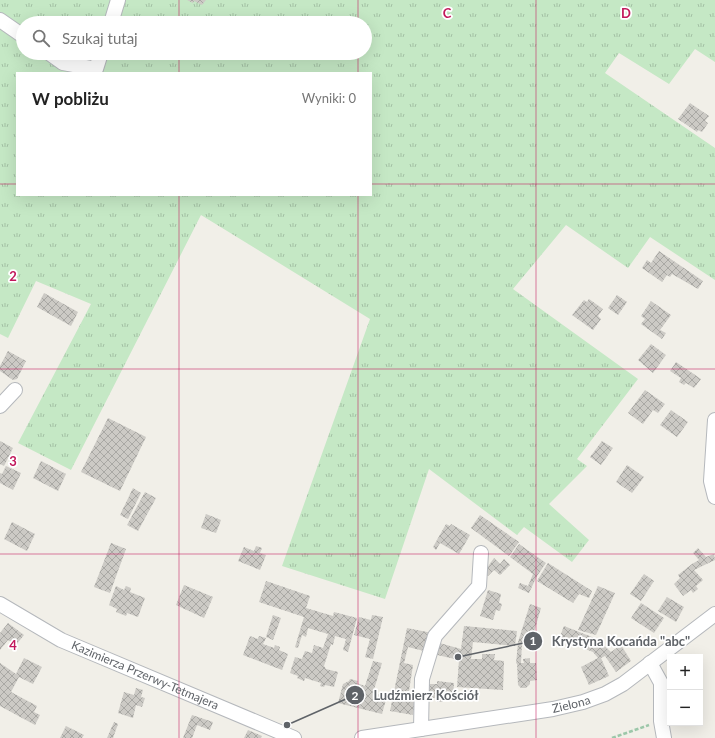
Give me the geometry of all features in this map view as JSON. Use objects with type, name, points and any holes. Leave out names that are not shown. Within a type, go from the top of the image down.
[{"type":"street","points":[[113,16],[118,0]]},
{"type":"street","points":[[0,20],[16,31]]},
{"type":"street","points":[[59,60],[63,63],[96,69],[99,60]]},
{"type":"street","points":[[0,406],[15,390]]},
{"type":"street","points":[[715,420],[711,481],[715,497]]},
{"type":"street","points":[[421,730],[422,679],[435,636],[479,586],[481,553]]},
{"type":"street","name":"Kazimierza Przerwy-Tetmajera","points":[[0,604],[61,640],[294,738]]},
{"type":"street","name":"Zielona","points":[[362,738],[403,735],[421,730],[552,709],[583,702],[605,694],[623,684],[715,614]]},
{"type":"street","points":[[650,663],[661,683],[661,722],[664,738]]},
{"type":"path","points":[[612,738],[661,722]]},
{"type":"green space","points":[[0,0],[715,0],[715,62],[695,49],[669,84],[619,53],[605,73],[715,148],[715,280],[650,237],[628,268],[566,225],[513,289],[638,379],[577,459],[587,466],[549,504],[589,540],[572,562],[524,527],[517,535],[429,469],[385,599],[282,566],[370,319],[201,215],[71,470],[18,443],[91,304],[36,281],[8,338],[0,334]]},
{"type":"building","points":[[187,0],[206,0],[202,5],[194,1],[193,3]]},
{"type":"building","points":[[690,103],[709,116],[705,121],[708,123],[702,132],[698,130],[697,132],[678,119]]},
{"type":"building","points":[[659,251],[703,281],[698,289],[672,274],[670,277],[667,275],[662,282],[642,268],[647,260],[651,263]]},
{"type":"building","points":[[44,293],[78,312],[71,326],[37,307]]},
{"type":"building","points":[[617,295],[627,302],[618,315],[608,308]]},
{"type":"building","points":[[589,299],[603,309],[598,316],[601,319],[593,330],[572,315],[584,300],[587,302]]},
{"type":"building","points":[[651,301],[671,315],[660,330],[666,333],[662,339],[641,324],[645,319],[641,316]]},
{"type":"building","points":[[651,344],[666,355],[653,373],[638,360]]},
{"type":"building","points":[[8,351],[26,361],[17,379],[13,380],[0,371],[0,366]]},
{"type":"building","points":[[676,362],[701,379],[694,388],[686,383],[684,385],[679,382],[681,378],[670,371]]},
{"type":"building","points":[[645,390],[665,404],[658,413],[653,410],[643,424],[628,413]]},
{"type":"building","points":[[671,410],[688,422],[677,437],[660,425]]},
{"type":"building","points":[[108,418],[146,437],[120,491],[81,472]]},
{"type":"building","points":[[0,441],[13,448],[4,466],[0,464]]},
{"type":"building","points":[[602,441],[613,448],[601,465],[590,457]]},
{"type":"building","points":[[41,461],[66,474],[58,491],[33,478]]},
{"type":"building","points":[[627,465],[644,477],[632,493],[616,482]]},
{"type":"building","points":[[6,466],[21,473],[13,490],[0,483],[0,473],[2,474]]},
{"type":"building","points":[[133,488],[141,493],[128,519],[120,515]]},
{"type":"building","points":[[145,492],[156,498],[138,531],[127,525]]},
{"type":"building","points":[[206,514],[221,520],[216,533],[201,528]]},
{"type":"building","points":[[480,515],[519,542],[509,556],[471,528]]},
{"type":"building","points":[[12,522],[35,534],[27,551],[4,539]]},
{"type":"building","points":[[446,524],[450,526],[451,524],[470,535],[459,554],[440,543],[436,550],[433,547]]},
{"type":"building","points":[[111,543],[126,549],[110,593],[94,587]]},
{"type":"building","points":[[519,544],[546,563],[537,576],[529,593],[518,588],[520,583],[528,586],[533,574],[510,557]]},
{"type":"building","points":[[256,546],[262,548],[260,553],[266,555],[260,570],[238,561],[244,547],[254,551]]},
{"type":"building","points":[[698,548],[706,557],[714,554],[715,560],[694,570],[703,580],[696,586],[698,589],[693,593],[691,590],[683,596],[674,584],[680,578],[678,575],[699,560],[693,553]]},
{"type":"building","points":[[494,558],[500,564],[504,559],[510,565],[500,575],[494,570],[488,576],[484,572]]},
{"type":"building","points":[[548,563],[592,591],[589,598],[579,594],[573,603],[537,581]]},
{"type":"building","points":[[644,574],[654,581],[641,601],[630,594]]},
{"type":"building","points":[[266,581],[310,596],[306,608],[333,616],[334,612],[357,618],[348,652],[343,650],[346,639],[335,636],[333,645],[331,644],[324,666],[326,669],[338,672],[334,687],[325,685],[324,687],[320,686],[321,683],[305,678],[304,681],[297,678],[298,676],[290,673],[295,657],[302,659],[305,651],[312,653],[314,645],[323,648],[328,634],[308,628],[306,637],[302,635],[298,648],[295,647],[304,617],[259,602]]},
{"type":"building","points":[[184,585],[213,597],[204,618],[176,605]]},
{"type":"building","points":[[116,586],[124,590],[126,586],[131,588],[130,592],[145,598],[138,617],[127,613],[126,616],[116,612],[117,609],[109,605]]},
{"type":"building","points":[[598,586],[615,593],[596,635],[578,630]]},
{"type":"building","points":[[488,590],[501,594],[499,603],[502,604],[500,611],[496,610],[493,620],[480,616]]},
{"type":"building","points":[[667,597],[684,607],[676,622],[658,611]]},
{"type":"building","points":[[641,603],[664,618],[654,633],[631,618]]},
{"type":"building","points":[[530,604],[541,608],[530,646],[522,643],[521,663],[524,663],[523,659],[530,658],[530,663],[536,663],[537,680],[530,681],[530,684],[526,688],[521,688],[518,685],[517,663],[516,664],[518,642]]},
{"type":"building","points":[[273,615],[281,618],[273,640],[266,637]]},
{"type":"building","points":[[372,615],[383,617],[373,659],[365,657],[370,639],[354,635],[359,617],[371,620]]},
{"type":"building","points":[[8,623],[24,635],[16,645],[8,640],[0,650],[0,633]]},
{"type":"building","points":[[464,626],[517,631],[515,646],[473,642],[471,659],[482,659],[482,654],[495,654],[494,660],[504,661],[503,690],[457,687],[459,660],[433,654],[436,642],[461,649]]},
{"type":"building","points":[[564,626],[597,639],[611,652],[621,645],[631,661],[616,672],[605,656],[601,658],[609,676],[589,685],[581,667],[598,658],[593,652],[559,639]]},
{"type":"building","points":[[407,628],[432,633],[428,652],[408,647],[404,663],[413,665],[409,691],[404,691],[404,695],[416,697],[413,715],[390,711]]},
{"type":"building","points":[[250,636],[258,639],[259,636],[266,638],[263,644],[274,648],[275,645],[280,647],[279,650],[288,654],[282,670],[243,655]]},
{"type":"building","points":[[24,658],[42,667],[33,684],[19,677],[11,692],[37,706],[34,712],[40,715],[35,725],[0,706],[0,663],[16,674]]},
{"type":"building","points":[[373,661],[382,663],[373,693],[387,696],[382,714],[338,703],[343,684],[350,679],[358,681],[357,683],[365,686]]},
{"type":"building","points":[[437,681],[454,683],[453,700],[443,699],[443,702],[437,702],[437,698],[428,698],[429,684],[437,684]]},
{"type":"building","points":[[136,688],[143,690],[141,697],[145,698],[142,707],[136,705],[133,718],[118,713],[124,692],[134,695]]},
{"type":"building","points":[[192,715],[213,722],[210,730],[197,725],[192,738],[183,738]]},
{"type":"building","points":[[114,722],[118,724],[113,738],[107,738]]},
{"type":"building","points":[[66,726],[84,735],[82,738],[60,738]]},
{"type":"building","points":[[248,730],[262,736],[261,738],[244,738]]},
{"type":"place","name":"Krystyna Kocańda \"abc\"","points":[[458,657]]},
{"type":"place","name":"Ludźmierz Kościół","points":[[287,725]]}]
